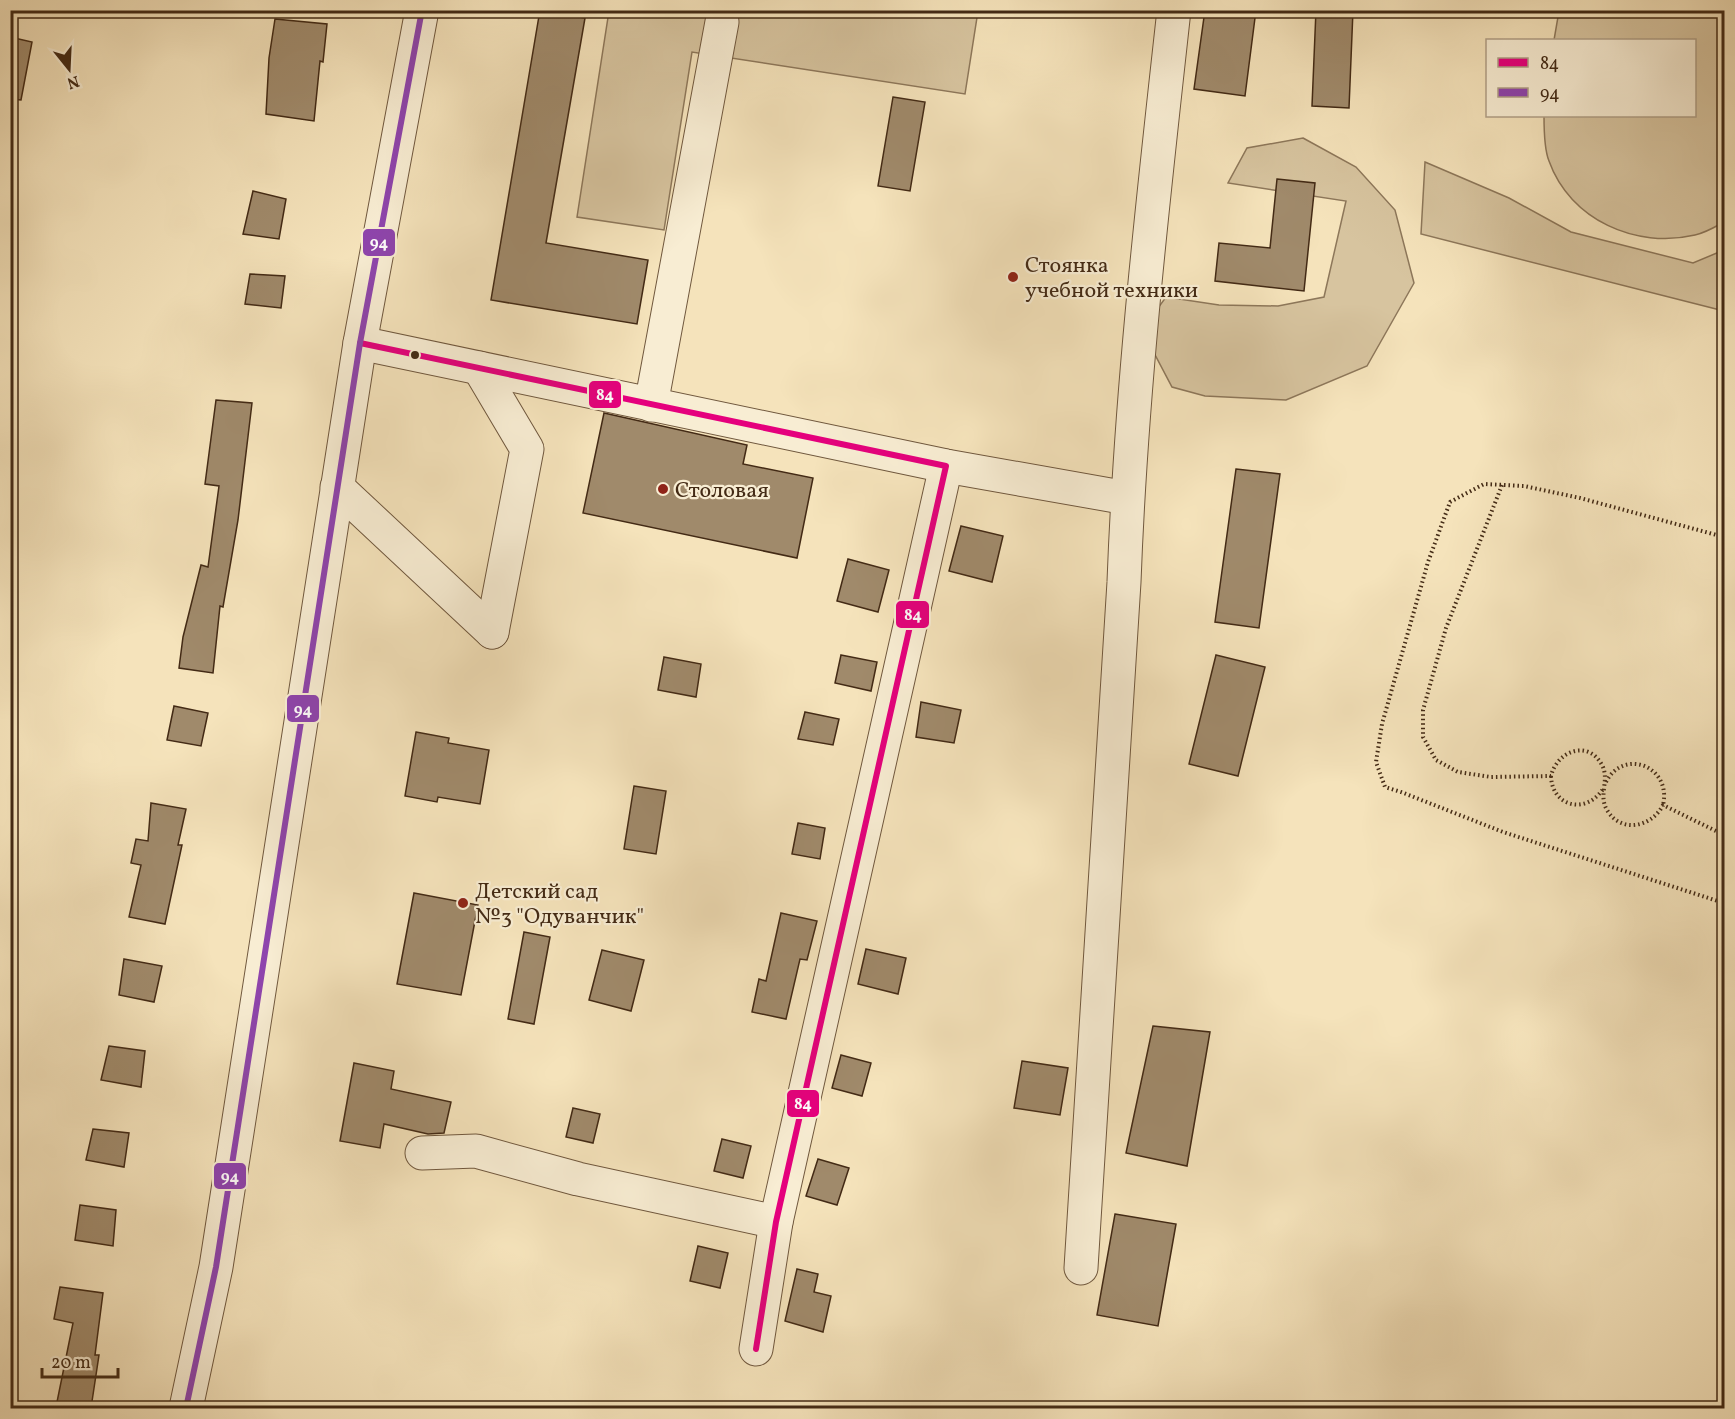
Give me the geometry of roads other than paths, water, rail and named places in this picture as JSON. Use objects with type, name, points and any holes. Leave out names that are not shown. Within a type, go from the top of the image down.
[{"type":"street","points":[[186,1408],[218,1255],[360,343],[422,10]]},
{"type":"street","points":[[1081,1268],[1124,582],[1127,498],[1155,184],[1174,10]]},
{"type":"street","points":[[651,405],[722,22]]},
{"type":"street","points":[[360,343],[946,466],[1127,498]]},
{"type":"street","points":[[337,487],[492,632],[527,449],[479,368]]},
{"type":"street","points":[[756,1349],[776,1222],[946,466]]},
{"type":"street","points":[[422,1153],[476,1151],[578,1179],[776,1222]]},
{"type":"place","name":"Стоянка учебной техники","points":[[1013,277]]},
{"type":"place","name":"Столовая","points":[[663,489]]},
{"type":"place","name":"Детский сад №3 \"Одуванчик\"","points":[[463,903]]}]
